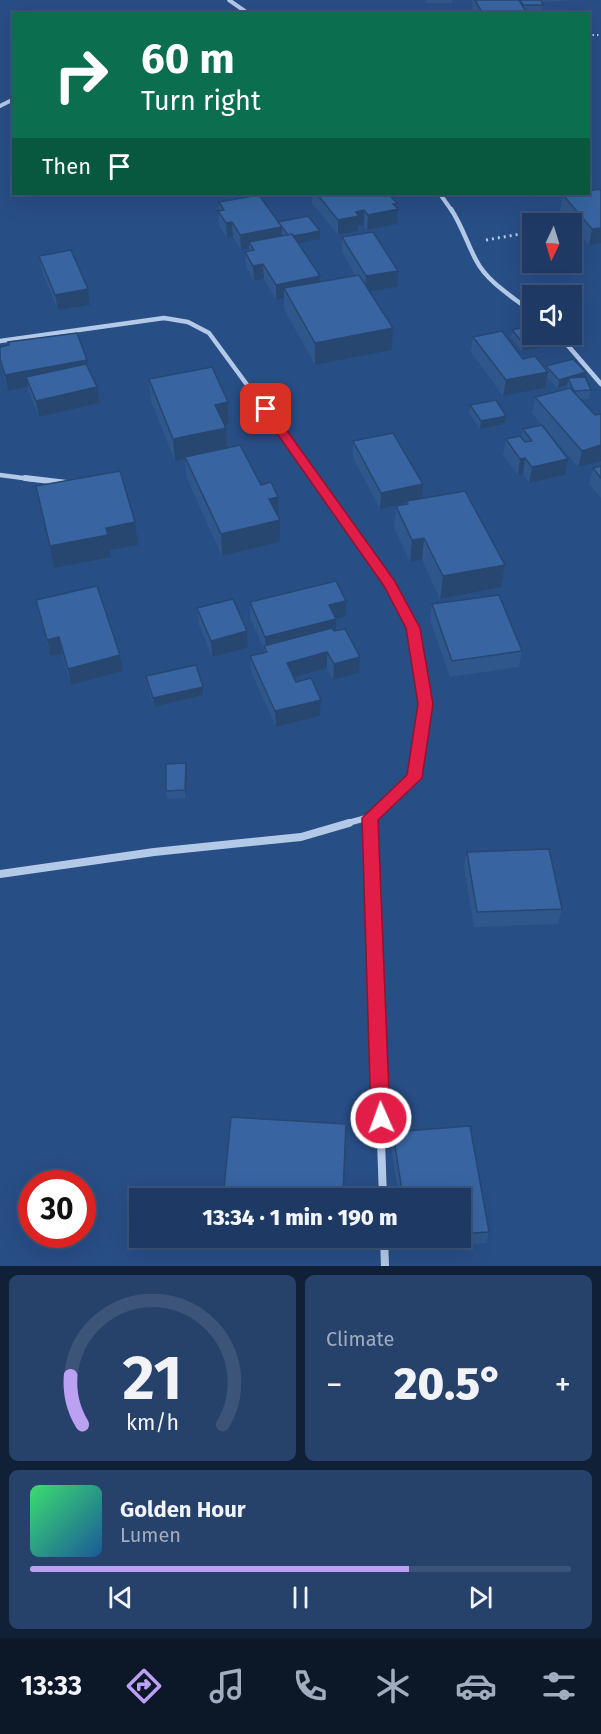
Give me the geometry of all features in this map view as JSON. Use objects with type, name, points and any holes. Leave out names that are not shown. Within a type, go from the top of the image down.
[{"type":"street","points":[[229,0],[246,12]]},
{"type":"street","points":[[441,195],[462,225],[467,244],[488,276],[522,304]]},
{"type":"street","points":[[0,341],[86,327],[164,318],[188,322],[209,333],[389,584],[413,628],[426,704],[415,778],[370,818],[301,837],[154,852],[0,874]]},
{"type":"street","points":[[567,345],[601,384]]},
{"type":"street","points":[[0,475],[71,483]]},
{"type":"street","points":[[370,818],[383,1188]]},
{"type":"street","points":[[384,1248],[385,1266]]},
{"type":"path","points":[[467,244],[522,234]]},
{"type":"building","points":[[475,0],[519,0],[526,12],[482,12]]},
{"type":"building","points":[[520,0],[541,0],[543,5],[523,5]]},
{"type":"building","points":[[599,189],[601,191],[601,228],[592,229],[582,217],[582,213],[578,213],[563,195],[590,195],[590,191]]},
{"type":"building","points":[[259,195],[282,227],[240,235],[232,222],[226,223],[218,211],[224,210],[219,202]]},
{"type":"building","points":[[318,195],[389,195],[397,203],[393,204],[398,209],[368,215],[364,210],[356,212],[359,216],[338,220]]},
{"type":"building","points":[[308,216],[320,231],[288,235],[278,222]]},
{"type":"building","points":[[373,232],[398,271],[366,276],[342,237]]},
{"type":"building","points":[[292,234],[320,276],[276,285],[263,264],[253,266],[245,252],[254,250],[249,242]]},
{"type":"building","points":[[71,250],[88,289],[55,295],[39,256]]},
{"type":"building","points":[[359,275],[393,328],[315,343],[284,288]]},
{"type":"building","points":[[522,328],[522,342],[512,330]]},
{"type":"building","points":[[502,331],[523,359],[535,356],[548,372],[506,380],[473,337]]},
{"type":"building","points":[[77,333],[87,360],[5,375],[0,359],[0,347],[9,345],[8,342]]},
{"type":"building","points":[[573,359],[586,372],[559,380],[546,366]]},
{"type":"building","points":[[86,364],[97,387],[36,401],[26,377]]},
{"type":"building","points":[[212,367],[228,402],[215,405],[226,428],[173,439],[149,379]]},
{"type":"building","points":[[585,377],[591,390],[574,391],[568,378]]},
{"type":"building","points":[[570,388],[595,415],[601,414],[601,445],[582,451],[535,397]]},
{"type":"building","points":[[496,400],[506,416],[481,421],[470,405]]},
{"type":"building","points":[[542,425],[568,459],[532,467],[525,458],[520,459],[506,439],[520,436],[525,442],[532,441],[523,429]]},
{"type":"building","points":[[393,433],[423,484],[381,493],[353,441]]},
{"type":"building","points":[[240,445],[261,485],[271,482],[278,497],[269,499],[280,520],[221,534],[185,457]]},
{"type":"building","points":[[601,466],[601,478],[593,468]]},
{"type":"building","points":[[120,471],[135,522],[106,528],[108,535],[50,546],[36,486]]},
{"type":"building","points":[[465,491],[505,565],[443,576],[424,538],[412,540],[396,506],[408,504],[407,501]]},
{"type":"building","points":[[336,581],[346,601],[329,605],[336,619],[265,637],[250,602]]},
{"type":"building","points":[[97,586],[120,655],[68,669],[59,637],[47,640],[36,600]]},
{"type":"building","points":[[499,595],[522,651],[452,661],[432,604]]},
{"type":"building","points":[[233,599],[247,631],[211,641],[197,608]]},
{"type":"building","points":[[332,628],[334,631],[345,629],[360,657],[334,664],[327,652],[287,663],[296,682],[311,678],[321,700],[275,711],[250,656],[267,652],[264,646]]},
{"type":"building","points":[[196,665],[203,687],[153,698],[146,676]]},
{"type":"building","points":[[186,763],[185,790],[166,791],[166,764]]},
{"type":"building","points":[[549,849],[562,909],[477,912],[467,852]]},
{"type":"building","points":[[231,1117],[346,1124],[343,1188],[224,1188]]},
{"type":"building","points":[[470,1126],[489,1232],[471,1233],[471,1188],[401,1188],[393,1132]]},
{"type":"route","points":[[266,409],[389,584],[413,628],[423,685],[426,704],[415,778],[370,818],[381,1118]]}]
